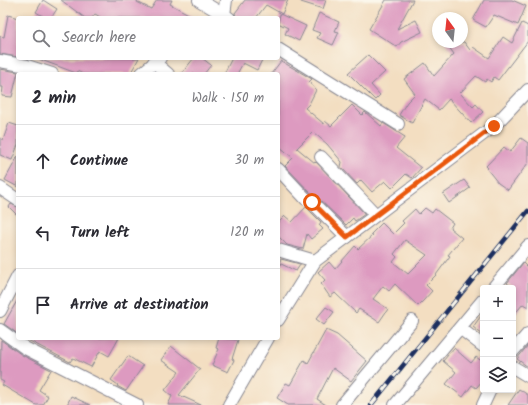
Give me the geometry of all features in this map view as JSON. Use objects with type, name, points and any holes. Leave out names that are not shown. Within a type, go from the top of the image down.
[{"type":"street","points":[[199,0],[223,16]]},
{"type":"street","points":[[224,16],[226,0]]},
{"type":"street","points":[[280,50],[398,124]]},
{"type":"street","points":[[143,72],[157,60],[166,72]]},
{"type":"street","points":[[0,61],[28,62],[48,72]]},
{"type":"street","points":[[280,317],[315,261],[494,126],[528,90]]},
{"type":"street","points":[[321,158],[376,215]]},
{"type":"street","points":[[280,171],[306,199],[312,202],[347,237]]},
{"type":"street","points":[[0,188],[16,199]]},
{"type":"street","points":[[496,285],[528,246]]},
{"type":"street","points":[[280,251],[315,261]]},
{"type":"street","points":[[0,311],[16,280]]},
{"type":"street","points":[[395,405],[480,304]]},
{"type":"street","points":[[342,405],[412,321]]},
{"type":"street","points":[[460,328],[480,344]]},
{"type":"street","points":[[0,330],[25,348],[137,405]]},
{"type":"street","points":[[516,348],[528,334]]},
{"type":"street","points":[[229,405],[267,340]]},
{"type":"street","points":[[516,369],[528,376]]},
{"type":"street","points":[[483,405],[489,393]]},
{"type":"building","points":[[43,0],[57,9],[52,16],[43,16],[36,12]]},
{"type":"building","points":[[61,0],[138,0],[137,2],[151,9],[157,0],[172,0],[170,4],[192,16],[98,16],[95,14],[94,16],[82,16]]},
{"type":"building","points":[[245,0],[288,0],[282,14],[266,5],[258,16],[236,16],[235,13]]},
{"type":"building","points":[[301,0],[326,0],[323,9],[301,2]]},
{"type":"building","points":[[386,0],[413,0],[397,29],[416,20],[422,32],[401,42],[397,47],[369,29]]},
{"type":"building","points":[[484,0],[512,0],[526,6],[518,25],[494,15],[486,27],[473,20]]},
{"type":"building","points":[[319,13],[339,22],[335,31],[339,32],[333,45],[317,38],[320,33],[312,30]]},
{"type":"building","points":[[280,14],[306,26],[299,41],[285,34],[288,28],[280,24]]},
{"type":"building","points":[[8,15],[16,17],[16,57],[0,54],[0,36],[4,37]]},
{"type":"building","points":[[522,23],[528,26],[528,41],[498,80],[494,77],[491,82],[487,79],[485,82],[476,76],[460,93],[473,107],[476,104],[483,112],[471,123],[449,99],[439,110],[425,99],[412,123],[399,115],[407,102],[415,94],[404,79],[425,63],[434,76],[454,54],[450,48],[468,47],[470,50],[473,47],[489,58],[503,37],[512,43]]},
{"type":"building","points":[[368,55],[385,72],[371,85],[380,95],[375,100],[348,73]]},
{"type":"building","points":[[41,60],[138,60],[131,72],[73,72]]},
{"type":"building","points":[[192,60],[205,60],[211,65],[206,72],[183,72]]},
{"type":"building","points":[[231,60],[262,60],[257,70],[243,63],[238,72],[225,72]]},
{"type":"building","points":[[281,61],[312,79],[309,82],[316,90],[309,104],[305,108],[324,124],[325,121],[331,126],[352,105],[362,115],[365,112],[381,126],[383,123],[405,137],[396,148],[421,168],[412,178],[406,174],[392,188],[385,181],[372,192],[361,180],[357,184],[341,167],[342,162],[327,144],[313,132],[297,148],[315,163],[316,162],[365,214],[355,221],[353,218],[346,225],[311,193],[285,166],[293,158],[280,147],[280,72],[273,72]]},
{"type":"building","points":[[0,69],[18,72],[16,72],[16,80],[12,97],[2,96],[3,87],[0,87]]},
{"type":"building","points":[[9,123],[16,125],[16,150],[12,160],[0,155],[0,138],[3,140]]},
{"type":"building","points":[[521,138],[528,143],[528,163],[508,190],[498,183],[486,166],[504,147],[510,152]]},
{"type":"building","points":[[16,160],[16,186],[5,180]]},
{"type":"building","points":[[464,180],[470,188],[449,203],[443,194]]},
{"type":"building","points":[[11,204],[16,206],[16,214],[9,207]]},
{"type":"building","points":[[306,207],[321,222],[319,225],[323,229],[311,239],[307,234],[303,249],[287,245],[280,238],[280,221],[285,216],[292,222]]},
{"type":"building","points":[[425,208],[432,213],[435,209],[453,223],[450,228],[462,238],[448,255],[450,256],[436,275],[426,285],[432,291],[418,306],[395,284],[389,291],[383,286],[373,299],[388,309],[379,322],[359,309],[356,313],[335,293],[330,297],[321,284],[325,280],[318,272],[329,262],[335,269],[355,246],[358,249],[373,235],[371,234],[382,223],[393,234],[404,223],[402,221],[415,209],[419,214]],"holes":[[[405,240],[427,255],[408,274],[393,262],[397,257],[394,254]]]},
{"type":"building","points":[[281,259],[300,265],[296,271],[280,263]]},
{"type":"building","points":[[523,263],[528,268],[528,307],[523,304],[516,312],[516,285],[509,285],[507,283]]},
{"type":"building","points":[[16,303],[16,333],[4,324]]},
{"type":"building","points":[[326,307],[334,312],[324,325],[316,319]]},
{"type":"building","points":[[480,317],[480,333],[473,327]]},
{"type":"building","points":[[326,330],[337,335],[367,361],[351,381],[333,368],[317,399],[326,405],[288,405],[277,398],[286,383],[290,385],[304,360],[308,363]]},
{"type":"building","points":[[1,340],[22,355],[51,370],[39,390],[48,396],[43,405],[36,405],[2,385],[4,382],[0,380]]},
{"type":"building","points":[[28,340],[118,340],[109,356],[100,351],[91,367],[73,358],[70,362]]},
{"type":"building","points":[[218,340],[238,340],[232,359],[234,360],[228,372],[212,365],[219,349],[216,348]]},
{"type":"building","points":[[528,345],[528,367],[517,359]]},
{"type":"building","points":[[171,346],[200,369],[179,395],[201,405],[168,405],[172,396],[165,390],[179,372],[161,360]]},
{"type":"building","points":[[454,348],[471,363],[476,357],[480,360],[480,383],[476,388],[472,385],[463,397],[446,384],[456,372],[443,361]]},
{"type":"building","points":[[128,356],[143,366],[126,391],[117,386],[118,385],[111,380]]},
{"type":"building","points":[[519,389],[528,395],[528,405],[508,405]]},
{"type":"building","points":[[71,396],[90,405],[67,405]]},
{"type":"railway","points":[[371,405],[528,211]]},
{"type":"route","points":[[312,202],[347,237],[494,126]]}]
